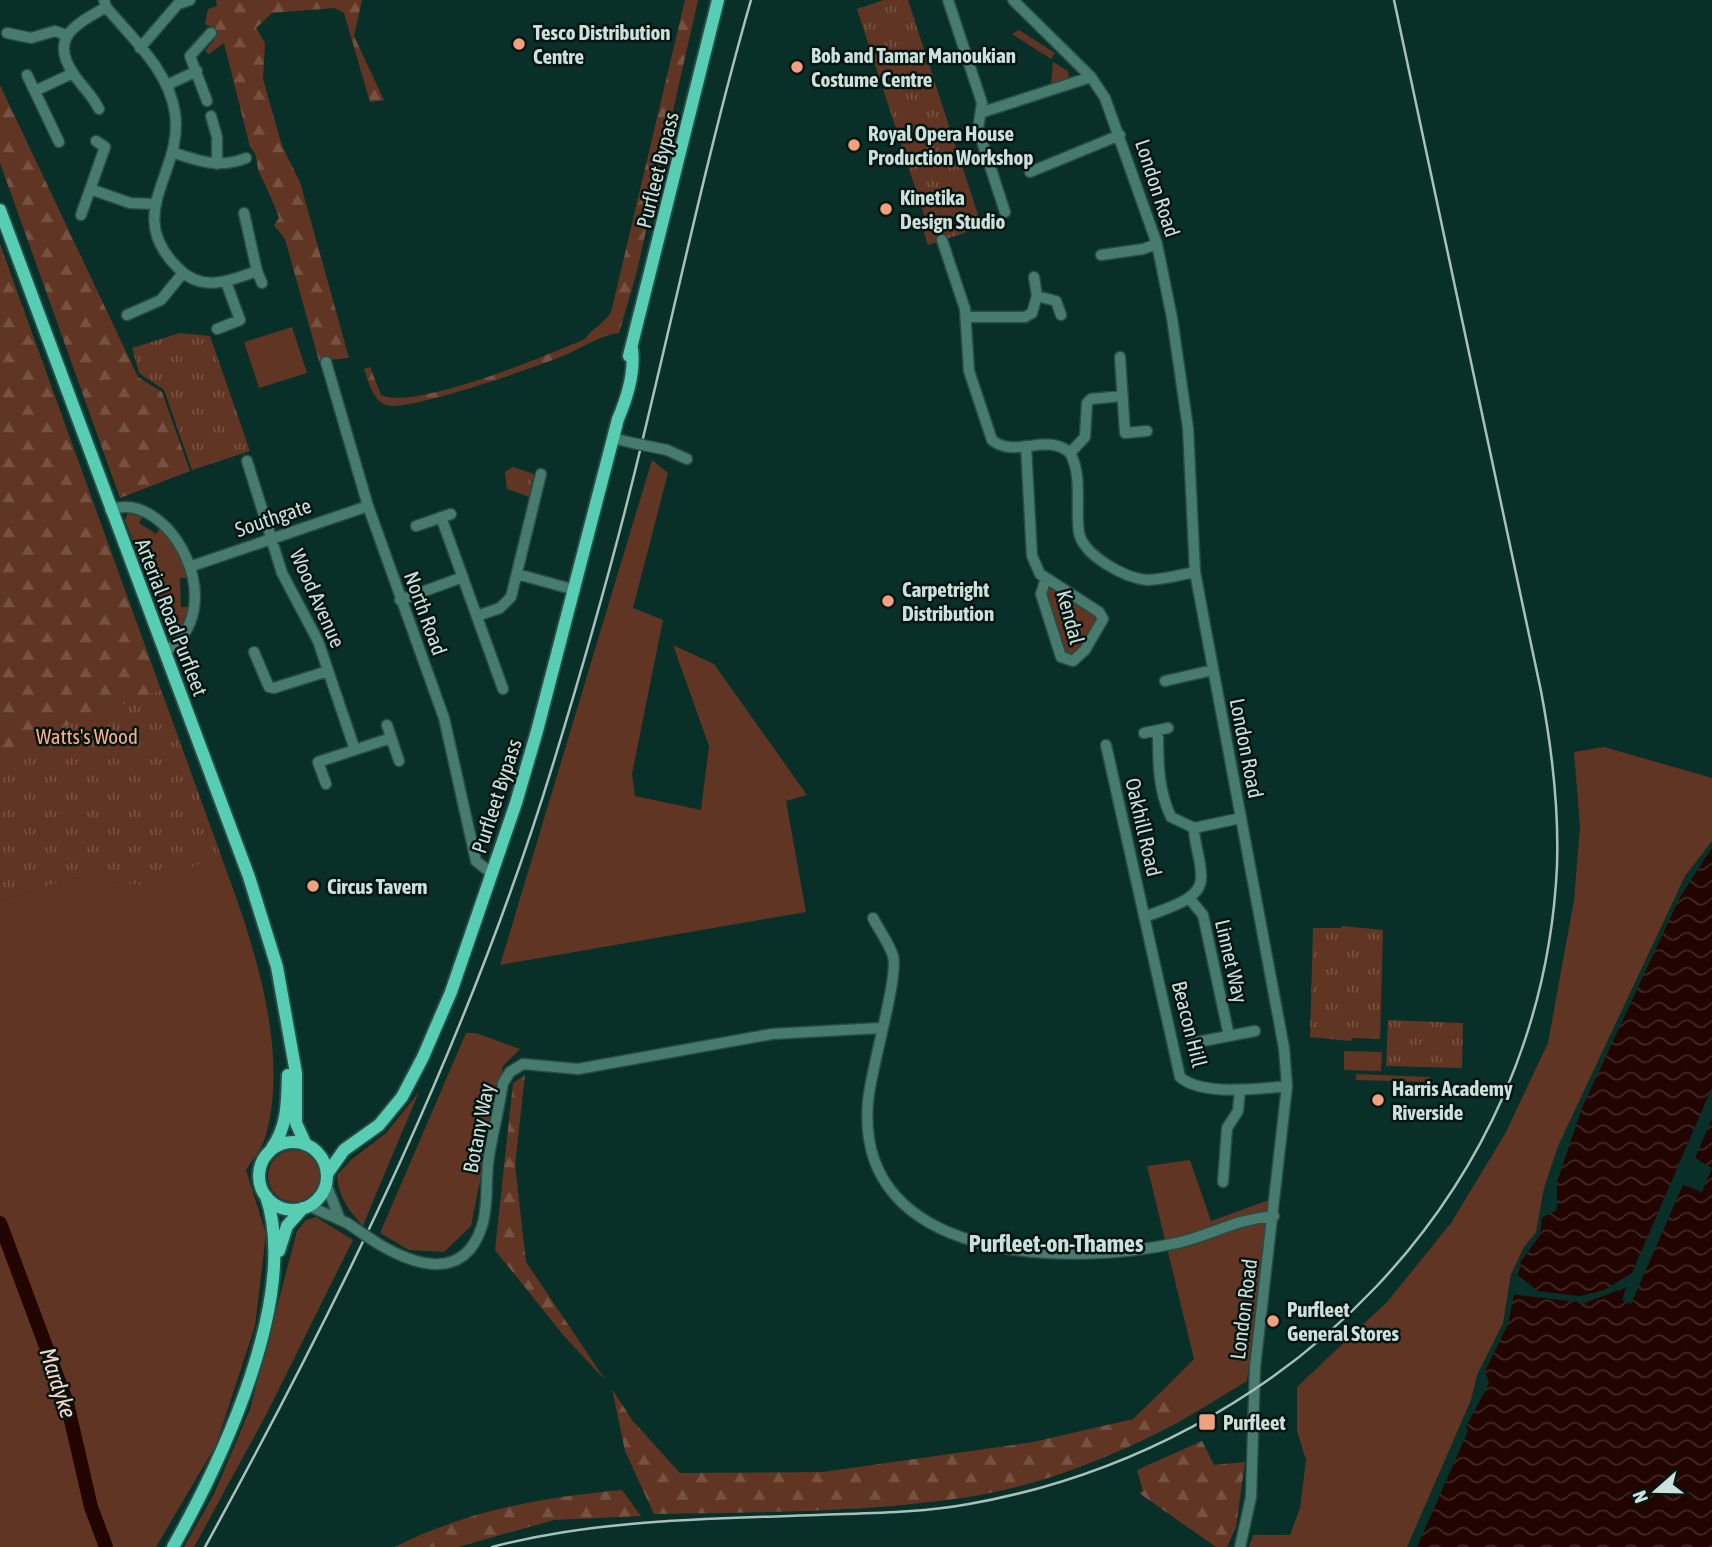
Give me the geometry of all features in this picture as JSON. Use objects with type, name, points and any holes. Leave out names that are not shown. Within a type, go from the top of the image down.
[{"type":"main road","name":"Purfleet Bypass","points":[[326,1179],[344,1150],[379,1125],[413,1079],[451,992],[516,803],[575,590],[618,419],[616,405],[718,0]]},
{"type":"main road","name":"Arterial Road Purfleet","points":[[0,210],[260,912],[277,967],[296,1073],[296,1123],[310,1147]]},
{"type":"main road","name":"Arterial Road Purfleet","points":[[270,1151],[279,1138],[287,1112],[290,1043]]},
{"type":"main road","points":[[274,1268],[275,1233],[259,1178],[260,1168],[270,1151],[287,1143],[344,1150]]},
{"type":"main road","points":[[173,1547],[233,1425],[258,1348],[274,1268],[287,1226],[317,1200],[326,1179],[325,1164],[310,1147]]},
{"type":"main road","points":[[266,1196],[286,1209],[306,1207]]},
{"type":"street","points":[[140,48],[176,2],[190,0]]},
{"type":"street","points":[[948,0],[983,112],[978,129],[1005,212]]},
{"type":"street","name":"London Road","points":[[1013,0],[1091,77],[1105,98],[1157,244],[1188,428],[1195,572],[1284,1048],[1287,1086],[1254,1375],[1251,1497],[1240,1547]]},
{"type":"street","points":[[99,109],[88,88],[73,73],[66,57],[66,35],[105,4],[167,85],[176,115],[173,152],[154,204],[153,230],[172,262],[183,274],[198,282],[226,282],[257,271]]},
{"type":"street","points":[[7,33],[31,38],[55,31],[66,35]]},
{"type":"street","points":[[207,101],[190,56],[211,33]]},
{"type":"street","points":[[167,85],[197,71]]},
{"type":"street","points":[[35,91],[73,73]]},
{"type":"street","points":[[27,75],[59,142]]},
{"type":"street","points":[[983,112],[1091,77]]},
{"type":"street","points":[[211,116],[217,137],[217,164]]},
{"type":"street","points":[[1030,172],[1120,135]]},
{"type":"street","points":[[81,215],[106,146],[96,141]]},
{"type":"street","points":[[173,152],[217,164],[246,158]]},
{"type":"street","points":[[90,189],[130,203],[154,204]]},
{"type":"street","points":[[244,213],[261,283]]},
{"type":"street","points":[[942,240],[966,317],[970,376],[992,440],[1006,448],[1056,444],[1070,453],[1076,477],[1079,535],[1089,549],[1113,567],[1147,580],[1195,572]]},
{"type":"street","points":[[1101,255],[1143,249],[1157,244]]},
{"type":"street","points":[[127,315],[161,300],[183,274]]},
{"type":"street","points":[[966,317],[1025,317],[1032,313],[1037,296],[1034,277]]},
{"type":"street","points":[[217,328],[240,320],[226,282]]},
{"type":"street","points":[[1037,296],[1056,302],[1061,315]]},
{"type":"street","points":[[1120,357],[1125,433],[1147,431]]},
{"type":"street","name":"North Road","points":[[326,362],[368,506],[444,718],[477,861],[491,873]]},
{"type":"street","points":[[1070,453],[1084,437],[1087,403],[1091,399],[1122,396]]},
{"type":"street","points":[[613,438],[667,450],[687,459]]},
{"type":"street","name":"Kendal","points":[[1026,446],[1032,556],[1037,570],[1094,608],[1103,619],[1085,650],[1073,661],[1061,657],[1041,594],[1046,578]]},
{"type":"street","name":"Wood Avenue","points":[[247,461],[282,573],[305,611],[355,750]]},
{"type":"street","points":[[477,616],[500,608],[511,597],[541,474]]},
{"type":"street","name":"Southgate","points":[[192,566],[368,506]]},
{"type":"street","points":[[110,510],[127,508],[159,523],[179,542],[192,566],[195,584],[192,615],[179,640],[164,652]]},
{"type":"street","points":[[416,526],[446,515],[463,577],[503,688]]},
{"type":"street","points":[[517,574],[575,590]]},
{"type":"street","points":[[400,600],[463,577]]},
{"type":"street","points":[[254,652],[269,687],[274,688],[328,671]]},
{"type":"street","points":[[1165,681],[1213,670]]},
{"type":"street","points":[[387,725],[399,761]]},
{"type":"street","points":[[1144,733],[1163,729],[1159,774],[1165,805],[1171,817],[1194,828],[1241,818]]},
{"type":"street","points":[[326,784],[318,762],[391,737]]},
{"type":"street","name":"Oakhill Road","points":[[1106,745],[1145,917]]},
{"type":"street","points":[[1145,917],[1189,898],[1198,890],[1202,878],[1194,828]]},
{"type":"street","name":"Linnet Way","points":[[1189,898],[1203,915],[1229,1036]]},
{"type":"street","name":"Beacon Hill","points":[[1145,917],[1180,1077],[1187,1083],[1240,1090],[1287,1086]]},
{"type":"street","points":[[873,918],[893,957],[893,980],[880,1028],[868,1102],[870,1154],[880,1176],[896,1198],[942,1230],[972,1243],[1079,1255],[1179,1243],[1246,1218],[1274,1216]]},
{"type":"street","name":"Botany Way","points":[[306,1207],[343,1220],[377,1243],[424,1265],[452,1261],[471,1246],[483,1224],[489,1157],[503,1083],[510,1072],[523,1064],[578,1069],[772,1034],[880,1028]]},
{"type":"street","name":"Linnet Way","points":[[1192,1043],[1255,1031]]},
{"type":"street","points":[[1223,1182],[1227,1128],[1238,1111],[1240,1090]]},
{"type":"street","points":[[326,1179],[343,1220]]},
{"type":"green space","points":[[216,0],[362,0],[354,36],[384,100],[370,102],[344,13],[334,8],[272,13],[256,28],[265,43],[263,79],[282,146],[300,182],[349,358],[319,361],[285,239],[274,225],[279,218],[259,170],[255,153],[250,147],[224,43],[209,54],[205,51],[214,40],[211,27],[205,24],[208,9],[217,6]]},
{"type":"green space","points":[[685,0],[698,0],[636,275],[619,333],[598,339],[529,369],[444,396],[398,406],[386,405],[377,399],[364,369],[370,367],[381,395],[398,398],[450,389],[513,368],[585,339],[608,316]]},
{"type":"green space","points":[[884,0],[908,0],[982,227],[928,245],[924,233],[926,221],[857,9]]},
{"type":"green space","points":[[1019,30],[1055,53],[1051,59],[1012,34]]},
{"type":"green space","points":[[1053,62],[1068,71],[1069,77],[1051,85]]},
{"type":"green space","points":[[0,85],[138,377],[162,392],[190,471],[120,498],[0,163]]},
{"type":"green space","name":"Watts's Wood","points":[[0,244],[221,856],[143,885],[73,878],[0,753]]},
{"type":"green space","points":[[292,327],[307,373],[259,388],[244,342]]},
{"type":"green space","points":[[180,333],[210,336],[250,451],[192,470],[164,390],[139,373],[132,348]]},
{"type":"green space","points":[[652,460],[668,473],[633,608],[663,620],[632,774],[635,796],[701,810],[709,746],[673,645],[714,664],[807,795],[786,801],[806,912],[500,965]]},
{"type":"green space","points":[[513,467],[534,474],[529,497],[507,489],[505,472]]},
{"type":"green space","points":[[128,513],[142,517],[139,523],[156,534],[161,526],[173,537],[191,578],[180,578],[181,607],[189,607],[180,632],[174,637],[169,636],[125,520]]},
{"type":"green space","points":[[1050,585],[1096,615],[1098,620],[1073,658],[1066,656],[1045,590]]},
{"type":"green space","points":[[161,690],[221,856],[143,885],[73,878],[0,901],[0,751]]},
{"type":"green space","points":[[1604,747],[1712,778],[1712,841],[1685,876],[1558,1146],[1544,1188],[1536,1232],[1524,1247],[1511,1274],[1503,1323],[1477,1375],[1471,1400],[1407,1547],[1249,1547],[1253,1535],[1290,1535],[1300,1508],[1306,1460],[1297,1431],[1297,1387],[1387,1302],[1451,1223],[1505,1134],[1548,1043],[1574,900],[1580,827],[1574,752]]},
{"type":"green space","points":[[221,856],[245,922],[271,1032],[272,1104],[265,1138],[246,1170],[266,1234],[255,1326],[216,1445],[156,1547],[0,1547],[0,901],[73,878],[143,885]]},
{"type":"green space","points":[[1342,926],[1383,930],[1380,1039],[1352,1038],[1351,1041],[1310,1037],[1313,928]]},
{"type":"green space","points":[[1388,1020],[1463,1023],[1462,1068],[1386,1066]]},
{"type":"green space","points":[[466,1033],[476,1033],[520,1049],[503,1066],[471,1226],[444,1252],[409,1250],[380,1233]]},
{"type":"green space","points":[[1344,1051],[1382,1052],[1381,1071],[1344,1070]]},
{"type":"green space","points":[[1356,1074],[1430,1077],[1430,1082],[1356,1080]]},
{"type":"green space","points":[[525,1075],[515,1165],[526,1262],[606,1381],[564,1336],[495,1250],[513,1083]]},
{"type":"green space","points":[[419,1092],[363,1226],[345,1203],[337,1175],[352,1159],[386,1133]]},
{"type":"green space","points":[[294,1150],[313,1157],[320,1176],[313,1195],[294,1202],[275,1195],[268,1176],[275,1157]]},
{"type":"green space","points":[[1190,1160],[1211,1221],[1269,1200],[1247,1381],[1181,1421],[1163,1390],[1194,1359],[1147,1166]]},
{"type":"green space","points":[[316,1217],[353,1240],[265,1417],[194,1547],[184,1547],[214,1494],[250,1409],[297,1231],[306,1220]]},
{"type":"green space","points":[[612,1389],[632,1420],[680,1473],[823,1472],[1033,1442],[1133,1419],[1163,1390],[1181,1421],[1129,1447],[1075,1469],[1019,1486],[962,1498],[847,1509],[654,1514],[625,1451]]},
{"type":"green space","points":[[1202,1441],[1214,1465],[1245,1462],[1236,1527],[1227,1547],[1216,1547],[1139,1493],[1143,1491],[1137,1470]]},
{"type":"green space","points":[[622,1490],[641,1516],[554,1520],[458,1547],[395,1547],[477,1515],[563,1497]]},
{"type":"water","points":[[1712,848],[1712,1547],[1417,1547],[1468,1431],[1466,1427],[1489,1383],[1485,1371],[1508,1324],[1521,1261],[1540,1235],[1542,1218],[1557,1210],[1557,1182],[1582,1108],[1680,897]]},
{"type":"pier","points":[[1712,1087],[1712,1119],[1695,1158],[1712,1168],[1702,1192],[1683,1185],[1631,1304],[1622,1300],[1626,1287],[1585,1303],[1510,1294],[1515,1273],[1538,1291],[1580,1296],[1604,1290],[1632,1273]]},
{"type":"waterway","name":"Mardyke","points":[[0,1223],[67,1403],[91,1507],[106,1547]]},
{"type":"railway","points":[[205,1547],[306,1357],[400,1163],[483,965],[521,863],[554,761],[613,557],[708,162],[751,0]]},
{"type":"railway","points":[[492,1547],[572,1531],[653,1522],[894,1512],[950,1507],[1084,1474],[1192,1427],[1290,1364],[1376,1287],[1448,1197],[1503,1096],[1540,985],[1557,866],[1557,822],[1541,691],[1394,0]]},
{"type":"place","name":"Tesco Distribution Centre","points":[[519,44]]},
{"type":"place","name":"Bob and Tamar Manoukian Costume Centre","points":[[797,67]]},
{"type":"place","name":"Royal Opera House Production Workshop","points":[[854,145]]},
{"type":"place","name":"Kinetika Design Studio","points":[[886,209]]},
{"type":"place","name":"Carpetright Distribution","points":[[888,601]]},
{"type":"place","name":"Circus Tavern","points":[[313,886]]},
{"type":"place","name":"Harris Academy Riverside","points":[[1378,1100]]},
{"type":"place","name":"Purfleet General Stores","points":[[1273,1321]]},
{"type":"place","name":"Purfleet","points":[[1207,1422]]},
{"type":"district","name":"Purfleet-on-Thames","points":[[1056,1243]]}]
